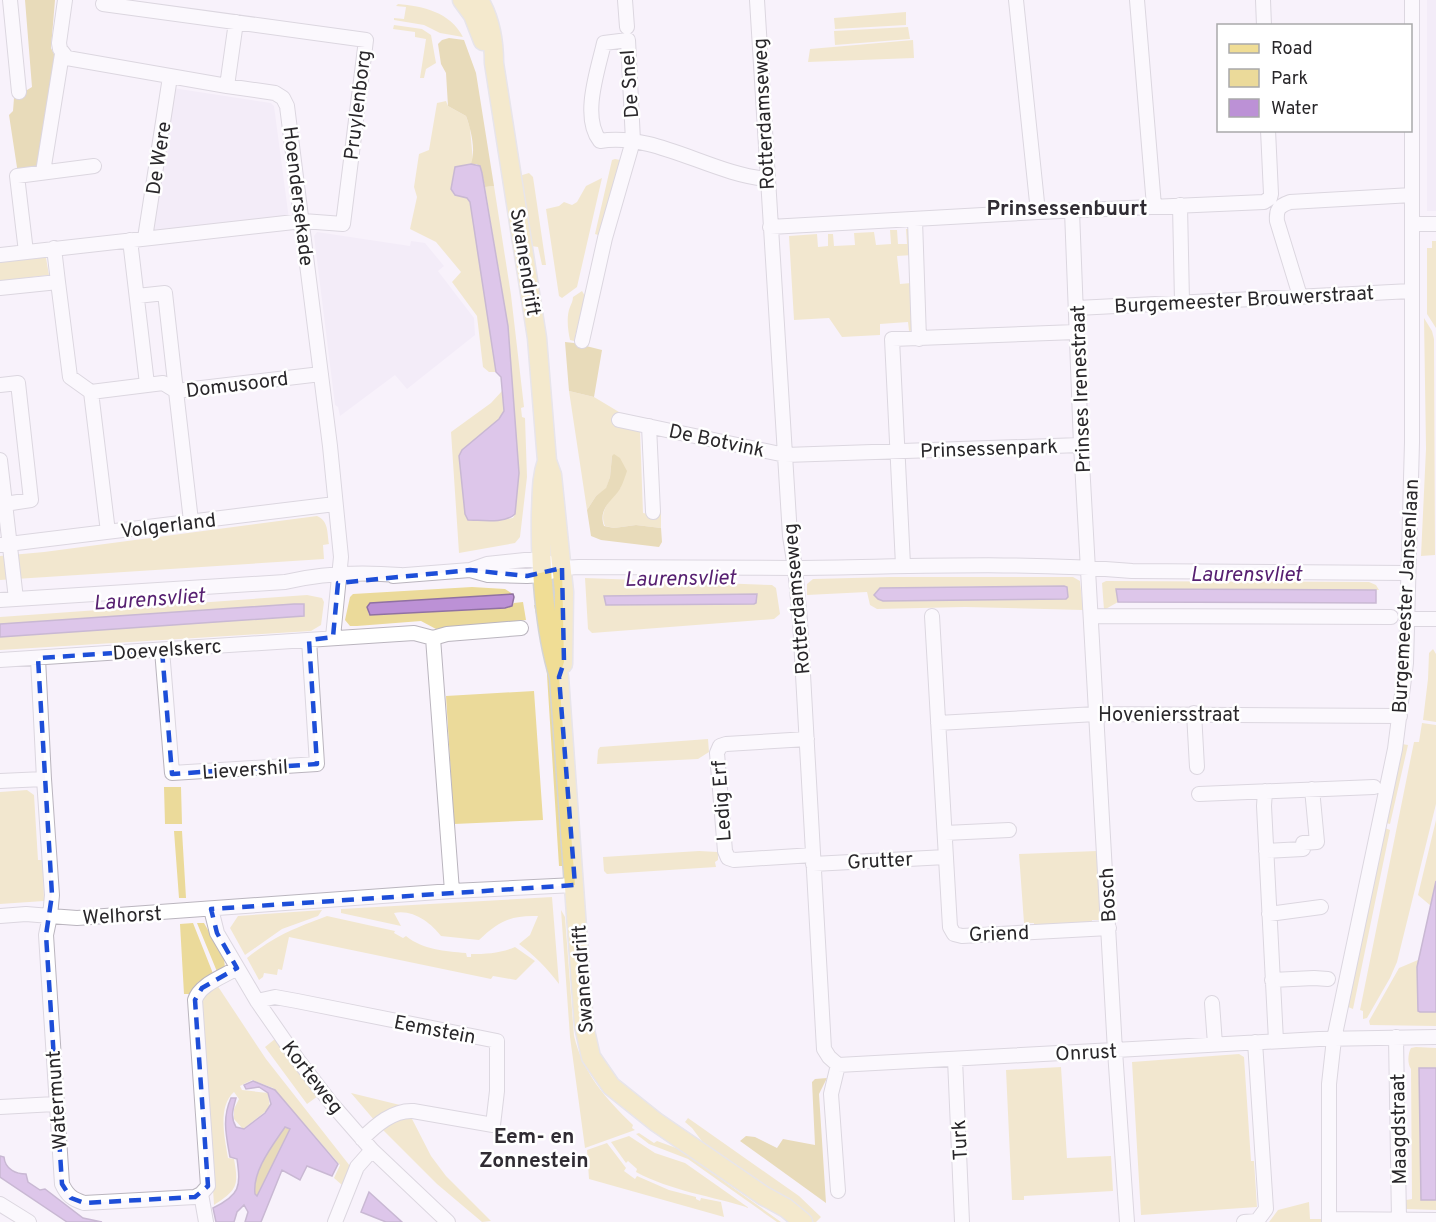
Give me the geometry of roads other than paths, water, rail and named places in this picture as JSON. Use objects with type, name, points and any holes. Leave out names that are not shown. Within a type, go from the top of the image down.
[{"type":"main road","name":"Swanendrift","points":[[462,0],[472,15],[494,63]]},
{"type":"main road","name":"Swanendrift","points":[[479,0],[494,41],[494,63],[537,338],[547,461],[552,475],[562,568],[564,662],[559,677]]},
{"type":"main road","name":"Swanendrift","points":[[547,461],[543,474],[540,538],[554,660],[559,677],[585,1040],[591,1056],[611,1086],[656,1122],[764,1196]]},
{"type":"main road","points":[[764,1196],[790,1222]]},
{"type":"main road","points":[[764,1196],[786,1208],[803,1222]]},
{"type":"street","points":[[10,0],[19,92]]},
{"type":"street","points":[[43,172],[63,54],[59,42],[65,0]]},
{"type":"street","points":[[625,0],[627,27]]},
{"type":"street","name":"Rotterdamseweg","points":[[757,0],[790,536],[795,568],[807,739],[824,1048],[829,1057],[838,1065]]},
{"type":"street","points":[[1016,0],[1038,212]]},
{"type":"street","points":[[1137,0],[1154,206]]},
{"type":"street","points":[[1263,0],[1264,24]]},
{"type":"street","name":"Burgemeester Jansenlaan","points":[[1329,1221],[1329,1084],[1334,1039],[1380,824],[1400,716],[1406,663],[1412,442],[1412,0]]},
{"type":"street","name":"Pruylenborg","points":[[104,4],[366,39],[343,224],[303,221]]},
{"type":"street","points":[[227,86],[236,22]]},
{"type":"street","name":"De Snel","points":[[582,341],[605,238],[633,141],[628,40],[604,43],[590,103],[595,136],[600,141],[624,139],[633,141],[746,178],[767,179]]},
{"type":"street","name":"Hoendersekade","points":[[63,54],[72,60],[275,93],[283,98],[287,106],[303,221],[341,557],[333,637]]},
{"type":"street","name":"De Were","points":[[146,238],[170,77]]},
{"type":"street","points":[[1268,132],[1272,205],[1300,296]]},
{"type":"street","points":[[26,252],[17,176],[94,166]]},
{"type":"street","points":[[770,227],[1154,206],[1260,203],[1280,206],[1290,202],[1412,195]]},
{"type":"street","points":[[1180,205],[1182,302]]},
{"type":"street","name":"Prinses Irenestraat","points":[[1072,211],[1081,445],[1089,567]]},
{"type":"street","points":[[915,220],[919,339]]},
{"type":"street","points":[[0,255],[303,221]]},
{"type":"street","points":[[1413,224],[1436,224]]},
{"type":"street","points":[[130,240],[147,384]]},
{"type":"street","points":[[54,248],[70,377],[91,392],[163,383],[176,391]]},
{"type":"street","points":[[0,288],[58,282]]},
{"type":"street","name":"Burgemeester Brouwerstraat","points":[[1077,308],[1411,291]]},
{"type":"street","points":[[137,296],[165,293],[176,391]]},
{"type":"street","name":"Prinsessenpark","points":[[903,565],[892,339],[1076,332]]},
{"type":"street","name":"Domusoord","points":[[191,521],[176,391],[321,374]]},
{"type":"street","points":[[0,385],[18,383],[31,500],[5,504]]},
{"type":"street","points":[[91,392],[108,532]]},
{"type":"street","name":"De Botvink","points":[[619,420],[785,455]]},
{"type":"street","name":"De Botvink","points":[[649,426],[653,512]]},
{"type":"street","name":"Prinsessenpark","points":[[785,455],[1081,445]]},
{"type":"street","points":[[0,460],[5,504],[5,545],[16,599]]},
{"type":"street","name":"Volgerland","points":[[5,545],[335,504]]},
{"type":"street","points":[[0,600],[285,582],[304,577],[339,579],[373,573],[400,575],[470,570],[487,564],[525,560],[542,568],[795,568],[903,565],[1089,567],[1141,571],[1408,573]]},
{"type":"street","name":"Bosch","points":[[1089,567],[1115,1051],[1127,1222]]},
{"type":"street","name":"Griend","points":[[932,616],[950,927],[954,934],[962,936],[1109,927]]},
{"type":"street","points":[[1091,616],[1391,617]]},
{"type":"street","points":[[1407,619],[1436,619]]},
{"type":"street","name":"Doevelskerc","points":[[0,660],[333,637],[414,633],[433,638],[447,634],[520,628]]},
{"type":"street","points":[[433,638],[452,891]]},
{"type":"street","name":"Lievershil","points":[[162,650],[172,773],[317,764],[309,640]]},
{"type":"street","points":[[0,916],[26,914],[50,916],[52,895],[38,658]]},
{"type":"street","points":[[1194,713],[1197,767]]},
{"type":"street","name":"Hoveniersstraat","points":[[938,723],[1096,714],[1400,716]]},
{"type":"street","name":"Ledig Erf","points":[[807,739],[726,744],[720,746],[717,751],[725,850],[728,858],[734,860],[813,859]]},
{"type":"street","points":[[0,781],[44,779]]},
{"type":"street","points":[[1198,794],[1374,787]]},
{"type":"street","points":[[1266,851],[1303,849],[1303,843],[1317,842],[1312,789]]},
{"type":"street","points":[[1265,791],[1276,1041]]},
{"type":"street","points":[[945,834],[1009,830]]},
{"type":"street","name":"Grutter","points":[[813,859],[946,857]]},
{"type":"street","name":"Welhorst","points":[[50,916],[77,918],[452,891],[575,885]]},
{"type":"street","points":[[1269,914],[1321,906]]},
{"type":"street","name":"Korteweg","points":[[212,909],[217,933],[257,1001],[298,1060],[372,1150],[448,1222]]},
{"type":"street","name":"Watermunt","points":[[50,916],[46,935],[62,1184],[70,1198],[84,1203],[195,1197],[201,1194]]},
{"type":"street","points":[[206,1222],[201,1194],[208,1186],[195,1000],[202,988],[237,968]]},
{"type":"street","points":[[1272,981],[1328,979]]},
{"type":"street","name":"Eemstein","points":[[257,1001],[275,997],[497,1041],[497,1091],[493,1125],[413,1111],[401,1111],[375,1127],[362,1139]]},
{"type":"street","points":[[1212,1003],[1215,1044]]},
{"type":"street","name":"Maagdstraat","points":[[1396,1037],[1399,1220]]},
{"type":"street","name":"Onrust","points":[[838,1065],[1276,1041],[1436,1037]]},
{"type":"street","points":[[1244,1222],[1257,1221],[1266,1209],[1255,1042]]},
{"type":"street","name":"Turk","points":[[955,1059],[962,1222]]},
{"type":"street","points":[[838,1065],[831,1094],[838,1191]]},
{"type":"street","points":[[0,1107],[56,1104]]},
{"type":"street","points":[[335,1222],[357,1167],[372,1150]]},
{"type":"street","points":[[0,1204],[29,1222]]},
{"type":"street","points":[[0,1214],[12,1222]]},
{"type":"street","points":[[1329,1221],[1436,1220]]},
{"type":"water","points":[[471,164],[480,166],[482,173],[508,326],[519,473],[515,514],[493,521],[468,520],[465,514],[459,456],[462,450],[499,419],[504,411],[501,377],[496,372],[470,202],[467,198],[455,195],[451,189],[455,167]]},
{"type":"water","points":[[1067,587],[1068,597],[1066,599],[883,601],[874,595],[880,588]]},
{"type":"water","points":[[1116,589],[1376,590],[1376,603],[1118,602]]},
{"type":"water","points":[[513,594],[512,606],[505,608],[370,615],[367,607],[370,603]]},
{"type":"water","points":[[757,594],[754,604],[606,605],[604,596]]},
{"type":"water","points":[[304,604],[304,616],[0,637],[0,624]]},
{"type":"water","points":[[1436,881],[1436,1012],[1420,1012],[1418,1011],[1417,967]]},
{"type":"water","points":[[1419,1068],[1436,1068],[1436,1200],[1421,1200]]},
{"type":"water","points":[[253,1081],[275,1090],[338,1164],[332,1176],[307,1166],[300,1180],[282,1170],[261,1222],[245,1222],[248,1212],[244,1205],[237,1212],[234,1222],[216,1222],[213,1208],[234,1194],[239,1177],[237,1159],[230,1157],[226,1134],[226,1113],[231,1098],[236,1098],[234,1123],[236,1127],[244,1129],[265,1113],[271,1104],[268,1093],[259,1087],[246,1089],[244,1085]],"holes":[[[285,1127],[290,1129],[257,1196],[255,1185],[260,1167]]]},
{"type":"water","points":[[0,1156],[4,1157],[12,1170],[26,1174],[28,1182],[40,1190],[45,1189],[83,1218],[102,1222],[67,1222],[0,1177]]},
{"type":"water","points":[[369,1192],[402,1222],[386,1222],[361,1212]]},
{"type":"district","name":"Prinsessenbuurt","points":[[1067,208]]},
{"type":"district","name":"Eem- en Zonnestein","points":[[534,1148]]},
{"type":"water label","name":"Laurensvliet","points":[[1246,574]]},
{"type":"water label","name":"Laurensvliet","points":[[680,578]]},
{"type":"water label","name":"Laurensvliet","points":[[149,599]]}]
